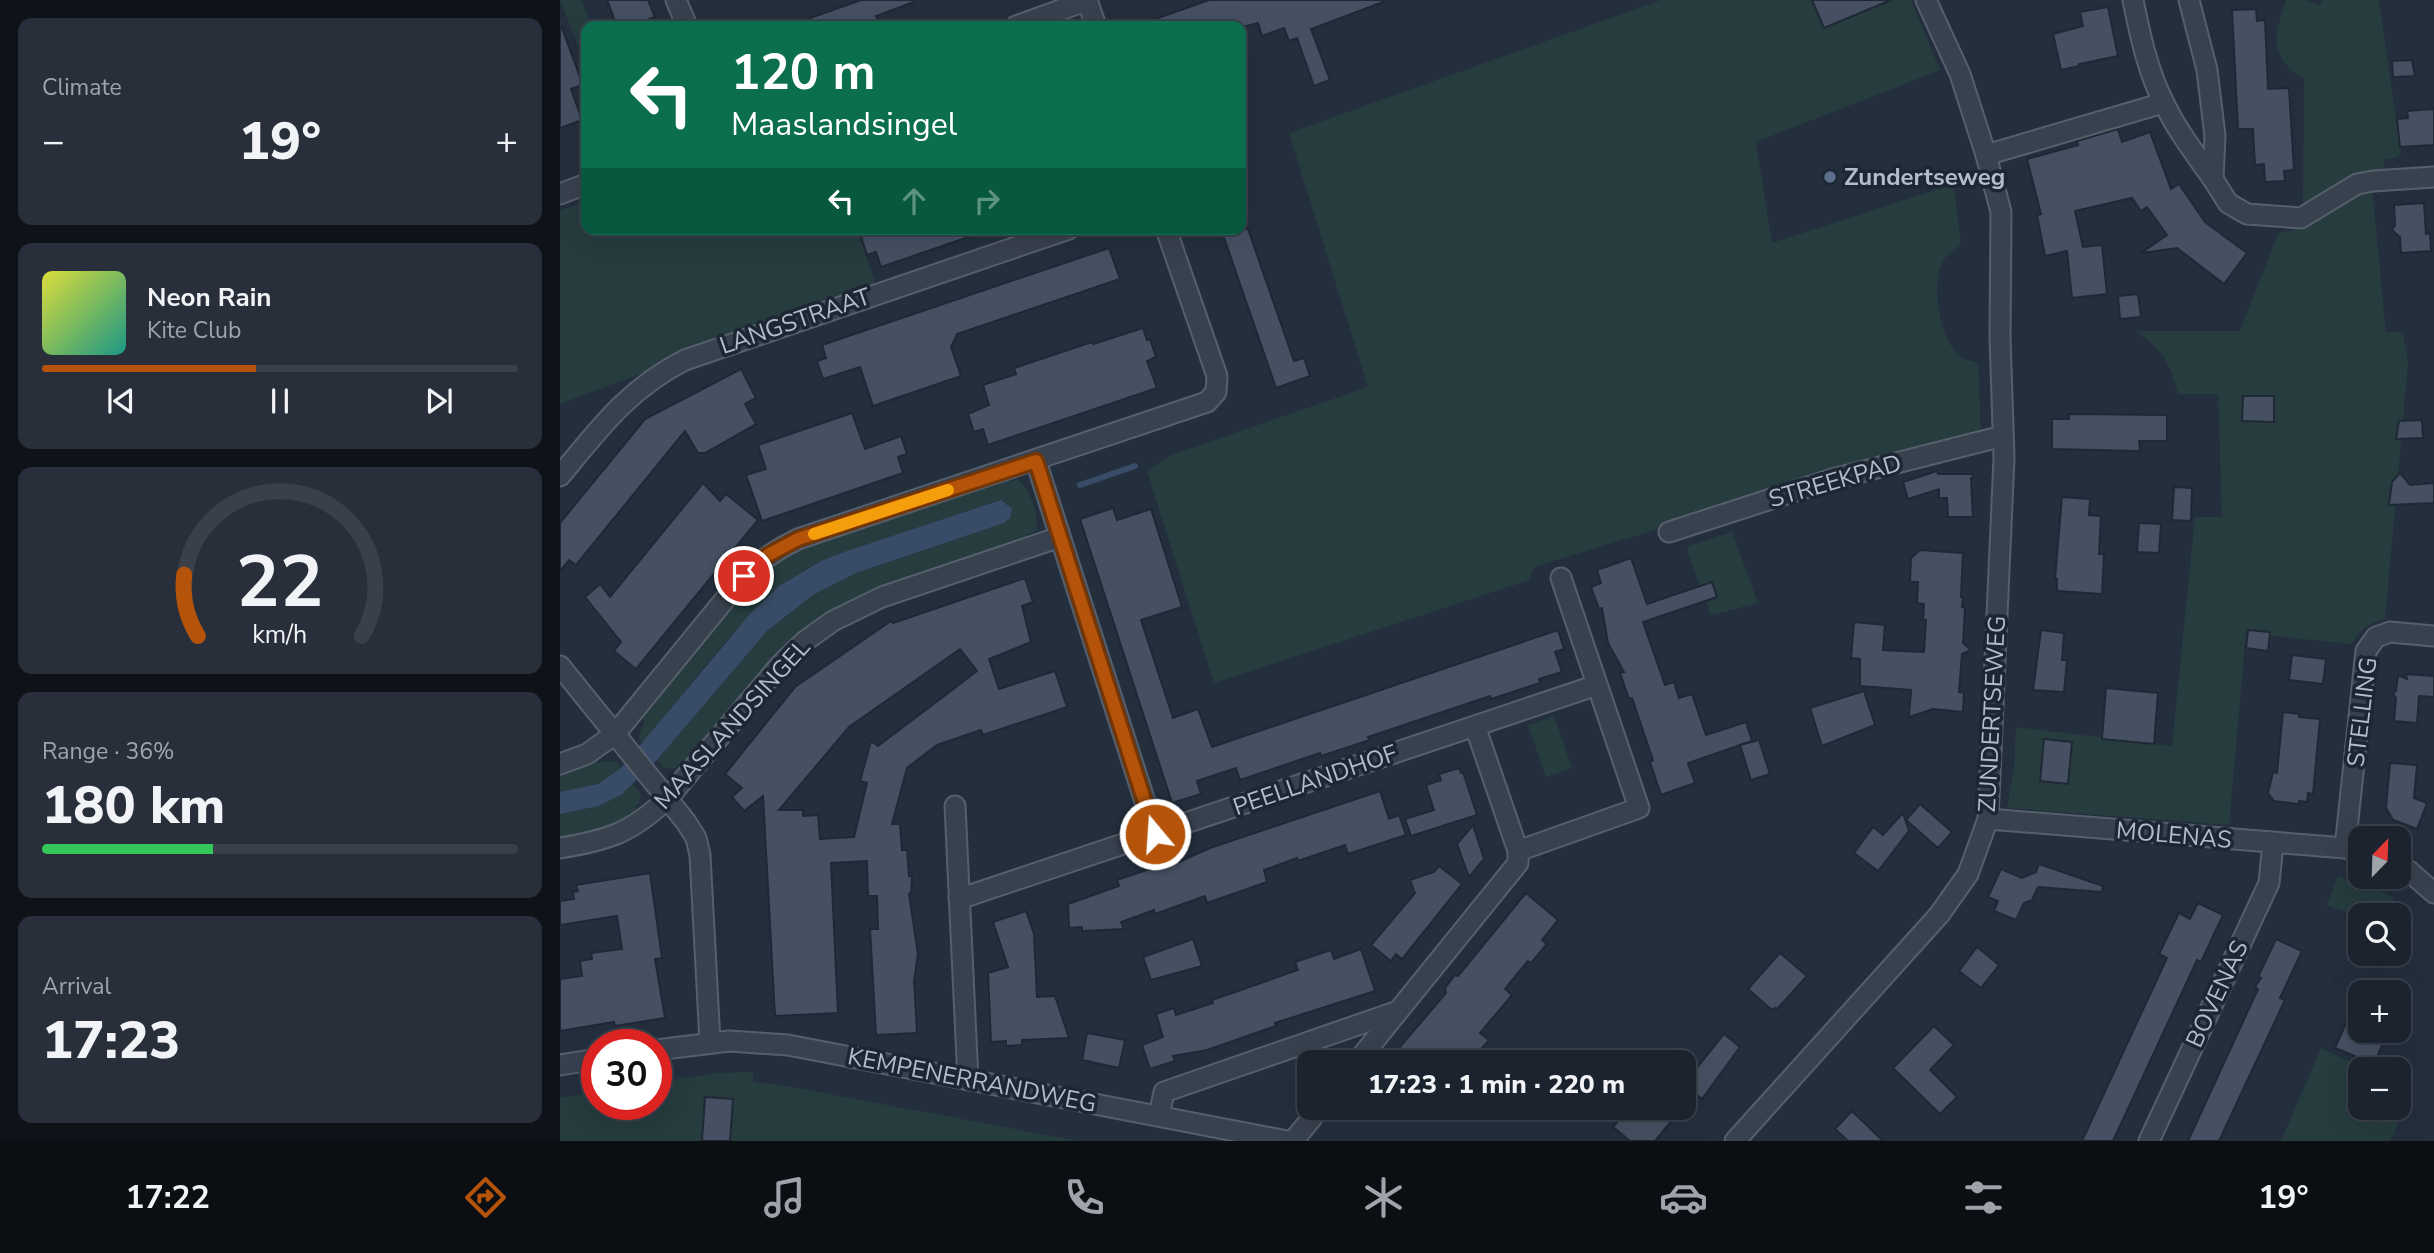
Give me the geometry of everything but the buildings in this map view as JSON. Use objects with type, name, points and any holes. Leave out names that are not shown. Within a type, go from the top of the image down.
[{"type":"street","points":[[676,0],[685,21]]},
{"type":"street","points":[[1030,21],[1087,0],[1094,21]]},
{"type":"street","name":"ZUNDERTSEWEG","points":[[1735,1141],[1939,915],[1968,874],[1988,819],[2000,580],[2003,436],[2000,337],[2001,212],[1960,74],[1926,0]]},
{"type":"street","points":[[2133,0],[2142,43],[2164,103],[2186,143],[2228,203],[2247,214],[2301,218],[2357,184],[2434,177]]},
{"type":"street","points":[[2189,0],[2207,70],[2215,136],[2213,179]]},
{"type":"street","points":[[1986,155],[2164,103]]},
{"type":"street","points":[[560,194],[581,186]]},
{"type":"street","name":"LANGSTRAAT","points":[[560,476],[627,398],[659,373],[678,363],[1051,235]]},
{"type":"street","points":[[560,764],[620,741],[744,576],[768,555],[798,539],[1202,405],[1216,392],[1217,376],[1168,235]]},
{"type":"street","name":"STREEKPAD","points":[[1669,532],[1833,479],[2003,436]]},
{"type":"street","points":[[1036,461],[1155,834]]},
{"type":"street","name":"MAASLANDSINGEL","points":[[560,848],[607,839],[649,815],[668,798],[780,665],[805,641],[833,621],[882,597],[1060,537]]},
{"type":"street","points":[[1518,851],[1639,808],[1561,578]]},
{"type":"street","name":"STELLING","points":[[2355,826],[2366,651],[2376,638],[2390,632],[2434,636]]},
{"type":"street","points":[[560,666],[691,829],[700,855],[710,1042]]},
{"type":"street","name":"PEELLANDHOF","points":[[959,899],[1597,685]]},
{"type":"street","points":[[1367,1050],[1518,863],[1518,851],[1475,726]]},
{"type":"street","points":[[955,806],[968,1080]]},
{"type":"street","name":"MOLENAS","points":[[1988,819],[2348,850]]},
{"type":"street","name":"BOVENAS","points":[[2149,1141],[2269,883],[2273,843]]},
{"type":"street","points":[[2412,874],[2434,893]]},
{"type":"street","points":[[1159,1116],[1164,1092],[1399,1011]]},
{"type":"street","name":"KEMPENERRANDWEG","points":[[672,1048],[710,1042],[746,1041],[788,1045],[1287,1141]]},
{"type":"street","points":[[560,1065],[581,1062]]},
{"type":"street","points":[[1293,1141],[1310,1120]]},
{"type":"green space","points":[[560,0],[581,0],[590,21],[581,21],[581,53]]},
{"type":"green space","points":[[1661,0],[1911,0],[1940,70],[1756,142],[1772,243],[1954,184],[1961,244],[1944,259],[1937,296],[1943,326],[1954,350],[1962,358],[1978,363],[1981,434],[1897,456],[1534,567],[1530,580],[1214,683],[1147,471],[1171,455],[1368,387],[1289,133]]},
{"type":"green space","points":[[2286,0],[2306,0],[2320,5],[2322,0],[2379,0],[2401,154],[2396,158],[2384,159],[2385,172],[2303,208],[2304,79],[2284,62],[2277,45],[2279,24]]},
{"type":"green space","points":[[2372,189],[2386,332],[2403,332],[2408,364],[2385,619],[2366,627],[2352,644],[2246,633],[2229,825],[2007,808],[2014,768],[2016,727],[2172,746],[2195,517],[2222,517],[2218,394],[2178,394],[2164,358],[2137,331],[2240,331],[2279,232],[2311,223]]},
{"type":"green space","points":[[581,203],[581,235],[859,235],[876,285],[560,404],[560,211]]},
{"type":"green space","points":[[1006,476],[1008,482],[1017,480],[1021,483],[1033,503],[1037,526],[1036,531],[1026,535],[1028,541],[843,608],[684,769],[679,764],[675,768],[664,768],[657,760],[767,631],[813,595],[856,573],[1004,523],[1001,500],[821,561],[770,597],[747,619],[703,668],[643,743],[638,737],[645,721],[639,716],[753,576],[778,555]]},
{"type":"green space","points":[[1732,532],[1758,603],[1711,615],[1687,551],[1688,546]]},
{"type":"green space","points":[[1554,716],[1572,768],[1546,777],[1528,725]]},
{"type":"green space","points":[[596,756],[599,763],[617,762],[621,768],[598,784],[560,792],[560,770]]},
{"type":"green space","points":[[633,784],[640,792],[639,803],[635,806],[640,814],[623,825],[560,842],[560,814],[599,804]]},
{"type":"green space","points":[[2338,876],[2348,880],[2348,889],[2373,889],[2394,897],[2392,903],[2348,903],[2348,913],[2327,905]]},
{"type":"green space","points":[[2321,1048],[2348,1061],[2348,1120],[2399,1120],[2390,1141],[2281,1141]]},
{"type":"green space","points":[[753,1072],[753,1082],[1079,1141],[560,1141],[560,1098],[581,1095],[581,1120],[672,1120],[672,1080],[719,1073]]},
{"type":"water","points":[[1001,500],[1012,509],[1010,518],[1004,523],[856,573],[813,595],[767,631],[657,760],[621,795],[598,806],[560,814],[560,792],[598,784],[621,768],[749,615],[778,587],[821,561]]},
{"type":"waterway","points":[[1080,485],[1135,466]]},
{"type":"slow traffic","points":[[814,534],[948,490]]},
{"type":"place","name":"Zundertseweg","points":[[1830,177]]},
{"type":"route","points":[[744,576],[768,555],[798,539],[1036,461],[1155,834]]}]
